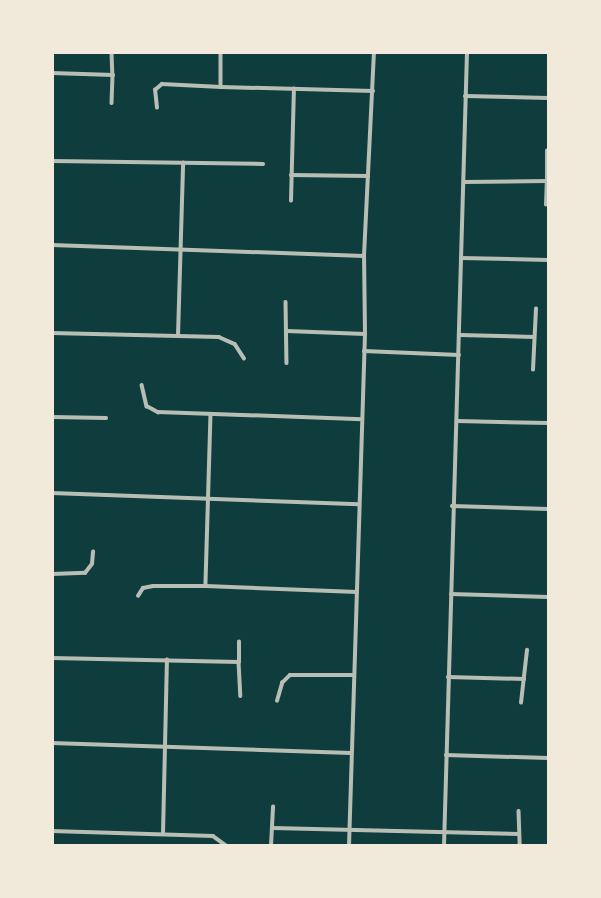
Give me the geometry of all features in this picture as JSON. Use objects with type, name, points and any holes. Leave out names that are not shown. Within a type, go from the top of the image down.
[{"type":"street","points":[[112,52],[112,103]]},
{"type":"street","points":[[220,87],[221,52]]},
{"type":"street","points":[[349,845],[365,334],[364,256],[374,52]]},
{"type":"street","points":[[444,845],[467,52]]},
{"type":"street","points":[[52,73],[113,75]]},
{"type":"street","points":[[157,108],[155,90],[162,84],[373,91]]},
{"type":"street","points":[[291,201],[294,89]]},
{"type":"street","points":[[465,96],[548,98]]},
{"type":"street","points":[[546,205],[547,151]]},
{"type":"street","points":[[52,160],[263,164]]},
{"type":"street","points":[[178,336],[183,163]]},
{"type":"street","points":[[291,175],[368,176]]},
{"type":"street","points":[[464,182],[547,181]]},
{"type":"street","points":[[52,246],[364,256]]},
{"type":"street","points":[[461,258],[548,260]]},
{"type":"street","points":[[286,302],[287,363]]},
{"type":"street","points":[[533,370],[536,309]]},
{"type":"street","points":[[287,331],[365,334]]},
{"type":"street","points":[[52,333],[230,340],[244,358]]},
{"type":"street","points":[[460,335],[534,337]]},
{"type":"street","points":[[364,351],[459,355]]},
{"type":"street","points":[[142,385],[150,409],[211,414],[362,419]]},
{"type":"street","points":[[206,586],[211,414]]},
{"type":"street","points":[[52,417],[106,418]]},
{"type":"street","points":[[457,421],[548,423]]},
{"type":"street","points":[[52,493],[359,504]]},
{"type":"street","points":[[452,506],[548,509]]},
{"type":"street","points":[[52,574],[85,573],[92,564],[93,552]]},
{"type":"street","points":[[138,596],[143,588],[153,586],[357,592]]},
{"type":"street","points":[[451,594],[548,597]]},
{"type":"street","points":[[239,642],[242,696]]},
{"type":"street","points":[[521,703],[527,650]]},
{"type":"street","points":[[52,658],[239,662]]},
{"type":"street","points":[[163,834],[167,660]]},
{"type":"street","points":[[277,701],[282,683],[290,675],[354,675]]},
{"type":"street","points":[[448,677],[524,679]]},
{"type":"street","points":[[52,743],[351,753]]},
{"type":"street","points":[[446,755],[548,758]]},
{"type":"street","points":[[271,845],[273,807]]},
{"type":"street","points":[[519,811],[520,845]]},
{"type":"street","points":[[273,828],[519,834]]},
{"type":"street","points":[[52,831],[213,836],[227,845]]}]
